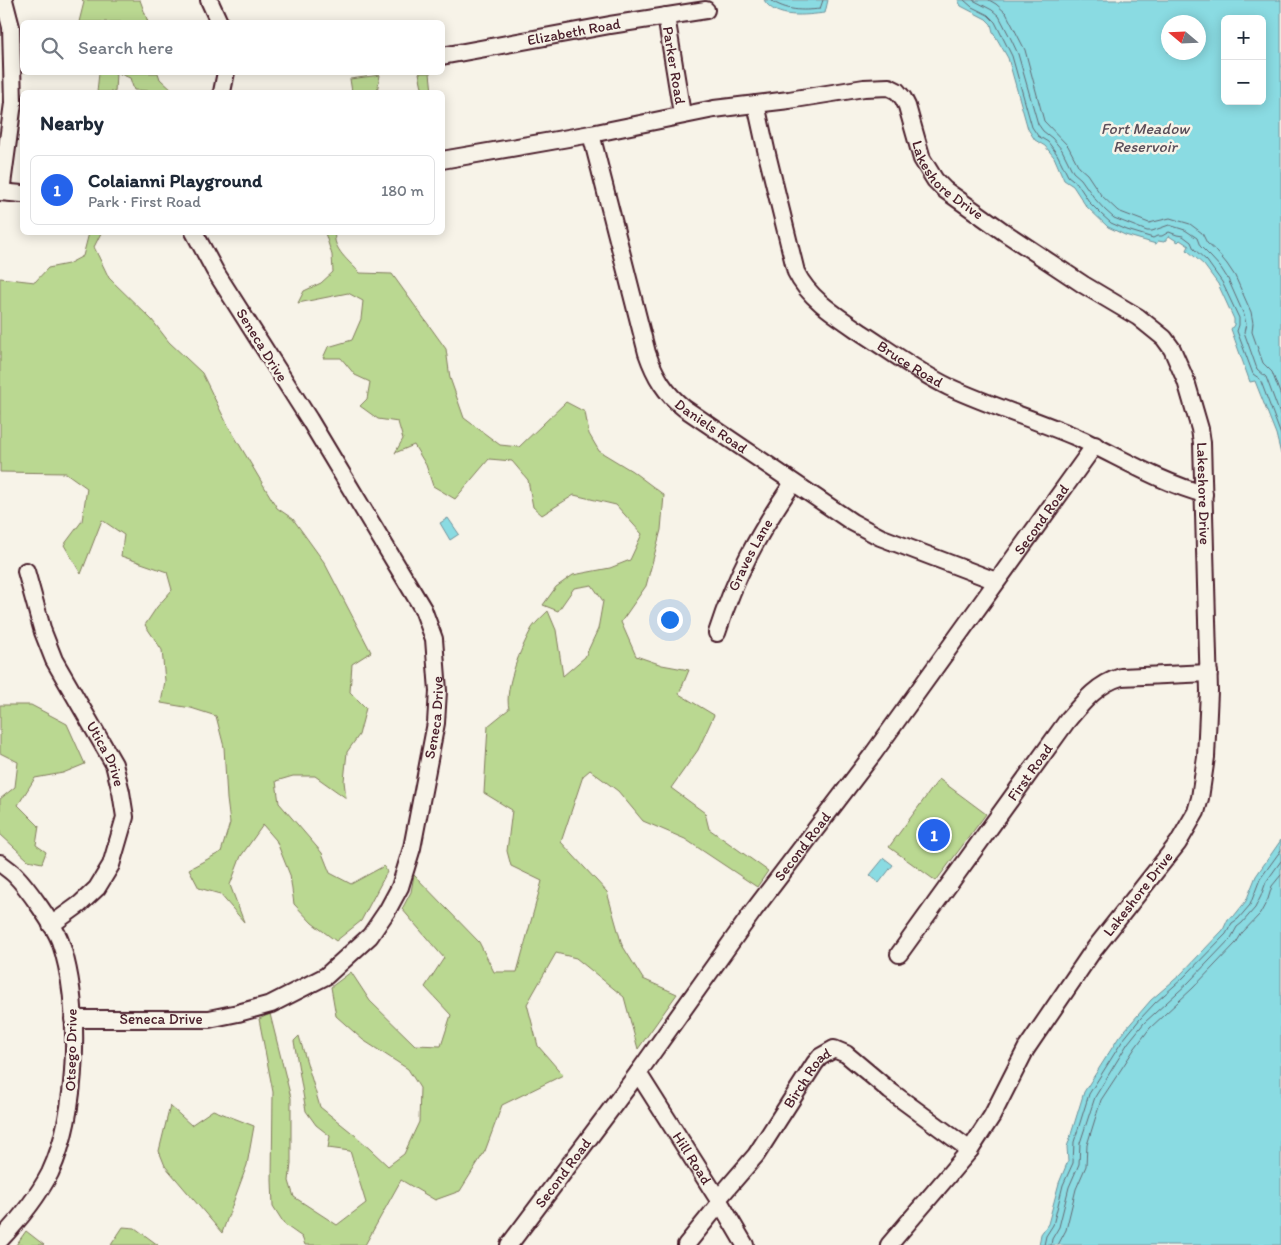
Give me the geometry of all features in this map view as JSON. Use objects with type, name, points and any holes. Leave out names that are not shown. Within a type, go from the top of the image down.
[{"type":"street","points":[[4,0],[12,27],[13,103],[0,192],[20,194]]},
{"type":"street","points":[[209,0],[218,20]]},
{"type":"street","name":"Elizabeth Road","points":[[445,55],[706,10]]},
{"type":"street","name":"Parker Road","points":[[666,16],[682,114]]},
{"type":"street","points":[[222,90],[225,75]]},
{"type":"street","name":"Lakeshore Drive","points":[[445,159],[591,134],[682,114],[879,86],[889,87],[897,91],[907,106],[922,159],[931,175],[945,190],[1084,285],[1138,317],[1164,338],[1172,349],[1186,381],[1200,429],[1203,452],[1209,673],[1205,764],[1200,798],[1188,827],[1166,860],[1092,952],[1030,1043],[1016,1066],[992,1116],[970,1150],[889,1245]]},
{"type":"street","name":"Bruce Road","points":[[756,104],[791,258],[801,282],[809,292],[853,327],[936,380],[968,395],[1095,446],[1166,481],[1204,494]]},
{"type":"street","name":"Daniels Road","points":[[591,134],[647,353],[661,385],[668,393],[684,408],[852,522],[873,533],[996,582]]},
{"type":"street","name":"Seneca Drive","points":[[73,1020],[209,1019],[271,1004],[326,976],[370,936],[400,888],[412,848],[436,723],[438,691],[434,640],[422,609],[309,419],[215,271],[196,235]]},
{"type":"street","name":"Second Road","points":[[509,1245],[638,1073],[754,910],[873,754],[1095,446]]},
{"type":"street","name":"Graves Lane","points":[[717,633],[740,570],[762,530],[793,483]]},
{"type":"street","name":"Utica Drive","points":[[26,571],[43,632],[54,660],[114,764],[125,817],[111,864],[97,888],[80,904],[51,925]]},
{"type":"street","name":"First Road","points":[[899,954],[1067,721],[1092,693],[1110,680],[1121,678],[1209,673]]},
{"type":"street","name":"Otsego Drive","points":[[0,863],[15,875],[59,939],[66,964],[73,1020],[70,1103],[65,1131],[50,1173],[39,1192],[0,1240]]},
{"type":"street","name":"Birch Road","points":[[719,1201],[756,1155],[815,1063],[820,1057],[834,1049],[846,1054],[890,1091],[970,1150]]},
{"type":"street","name":"Hill Road","points":[[638,1073],[745,1245]]},
{"type":"street","points":[[686,1245],[719,1201]]},
{"type":"green space","points":[[82,0],[140,0],[147,20],[80,20],[84,2]]},
{"type":"green space","points":[[99,75],[116,75],[115,90],[97,90]]},
{"type":"green space","points":[[123,75],[159,75],[160,79],[172,90],[134,90],[130,78]]},
{"type":"green space","points":[[380,75],[377,90],[352,90],[350,79]]},
{"type":"green space","points":[[419,75],[430,75],[432,90],[423,90]]},
{"type":"green space","points":[[88,235],[100,235],[94,247],[109,278],[152,320],[169,342],[202,373],[226,422],[277,508],[293,519],[324,562],[371,652],[352,664],[350,692],[366,708],[359,735],[347,752],[344,781],[346,798],[315,776],[293,776],[276,781],[279,803],[322,853],[330,873],[351,884],[384,866],[387,872],[361,921],[336,941],[312,923],[294,904],[290,875],[276,840],[263,825],[241,856],[230,885],[244,922],[220,894],[199,888],[189,869],[221,852],[230,823],[224,747],[216,716],[191,708],[161,703],[165,681],[162,650],[145,625],[172,590],[167,572],[121,556],[124,535],[102,520],[81,574],[64,545],[82,521],[87,488],[66,473],[0,472],[0,278],[35,282],[48,268],[68,264],[83,256]]},
{"type":"green space","points":[[326,235],[335,235],[339,250],[360,273],[392,274],[446,349],[450,378],[464,418],[500,445],[519,447],[566,402],[585,412],[589,434],[599,451],[632,471],[664,495],[661,530],[646,586],[621,622],[636,656],[662,665],[689,670],[679,694],[714,715],[698,750],[671,788],[705,813],[709,829],[768,871],[757,887],[685,839],[643,821],[618,791],[590,770],[583,776],[561,842],[607,892],[622,945],[643,979],[677,994],[638,1049],[624,997],[576,958],[556,953],[527,1004],[538,1046],[563,1075],[502,1105],[485,1151],[460,1191],[435,1200],[401,1180],[365,1245],[305,1245],[302,1237],[285,1225],[273,1206],[273,1092],[259,1019],[270,1014],[291,1098],[291,1164],[289,1181],[294,1197],[337,1225],[366,1203],[350,1151],[328,1148],[330,1136],[316,1125],[306,1111],[294,1041],[299,1036],[320,1107],[356,1136],[388,1166],[404,1154],[419,1122],[420,1088],[408,1069],[363,1040],[336,1016],[331,987],[351,972],[370,1001],[415,1045],[441,1046],[451,1015],[425,987],[444,958],[402,909],[411,892],[414,875],[479,942],[494,972],[517,972],[542,881],[511,866],[507,851],[512,810],[484,793],[488,726],[509,709],[508,700],[511,679],[523,646],[532,628],[548,611],[556,630],[563,676],[585,657],[598,629],[603,601],[592,585],[574,588],[558,611],[543,605],[556,587],[573,575],[610,568],[630,560],[642,534],[616,505],[574,495],[542,515],[533,507],[528,480],[512,461],[489,459],[455,499],[433,486],[426,465],[414,445],[395,453],[403,439],[398,422],[378,419],[360,406],[367,399],[370,382],[355,375],[341,358],[323,358],[328,347],[352,340],[361,319],[363,301],[348,293],[298,303],[304,291],[321,283],[333,272],[332,255]]},
{"type":"green space","points":[[0,705],[31,705],[67,724],[85,764],[63,773],[35,778],[18,805],[39,826],[36,845],[46,852],[42,863],[28,860],[0,834],[0,799],[15,787],[18,762],[0,753]]},
{"type":"green space","points":[[939,779],[986,814],[936,881],[889,847]]},
{"type":"green space","points":[[170,1106],[191,1125],[213,1110],[254,1126],[247,1165],[222,1233],[165,1166],[159,1151]]},
{"type":"green space","points":[[123,1227],[135,1228],[158,1245],[111,1245]]},
{"type":"green space","points":[[26,1231],[44,1245],[16,1245]]},
{"type":"water","points":[[764,0],[828,0],[825,13],[792,15],[776,11]]},
{"type":"water","name":"Fort Meadow Reservoir","points":[[958,0],[1281,0],[1281,454],[1276,434],[1255,381],[1250,382],[1231,329],[1234,325],[1234,319],[1218,284],[1204,265],[1187,250],[1189,246],[1180,240],[1178,242],[1169,236],[1164,242],[1158,241],[1156,244],[1125,235],[1108,227],[1086,206],[1073,186],[1064,180],[1054,157],[1045,146],[1035,140],[1028,129],[1008,58],[993,32],[991,24],[986,19],[961,6]]},
{"type":"water","points":[[448,518],[459,534],[450,540],[440,523]]},
{"type":"water","points":[[1281,840],[1281,1245],[1039,1245],[1041,1234],[1048,1224],[1059,1183],[1068,1161],[1067,1147],[1084,1092],[1119,1037],[1151,1000],[1180,975],[1223,930],[1228,919],[1234,916],[1246,901],[1256,876]]},
{"type":"water","points":[[884,858],[893,865],[879,883],[870,875]]},
{"type":"place","name":"Colaianni Playground","points":[[934,835]]}]
